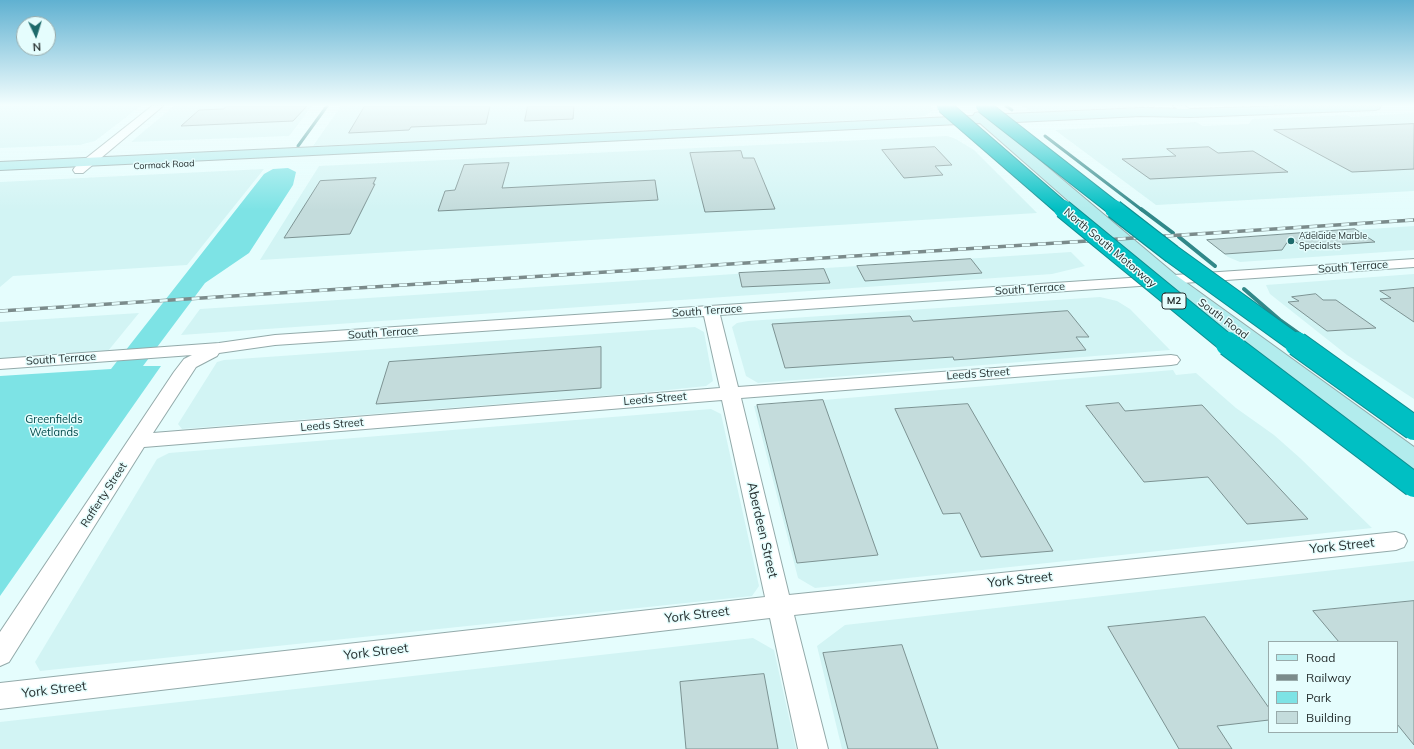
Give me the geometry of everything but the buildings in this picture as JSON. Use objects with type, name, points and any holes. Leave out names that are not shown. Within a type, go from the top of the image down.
[{"type":"highway","name":"North South Motorway","points":[[984,141],[1078,222],[1196,319],[1414,485]]},
{"type":"highway","points":[[1016,141],[1414,428]]},
{"type":"street","points":[[83,166],[115,141]]},
{"type":"street","name":"Cormack Road","points":[[0,173],[83,166],[618,141]]},
{"type":"street","name":"South Road","points":[[1009,141],[1170,280],[1414,460]]},
{"type":"street","points":[[16,166],[73,157],[107,147]]},
{"type":"street","name":"Cormack Road","points":[[0,166],[83,166]]},
{"type":"street","name":"South Terrace","points":[[0,364],[219,348],[275,340],[1414,263]]},
{"type":"street","name":"Aberdeen Street","points":[[712,311],[813,749]]},
{"type":"street","name":"Rafferty Street","points":[[0,654],[180,376],[190,363],[219,348]]},
{"type":"street","name":"Leeds Street","points":[[139,440],[730,392],[1171,360]]},
{"type":"street","name":"York Street","points":[[0,696],[780,606],[1396,541]]},
{"type":"shaded area","points":[[0,141],[95,141],[80,145],[0,148]]},
{"type":"shaded area","points":[[132,141],[159,141],[131,142]]},
{"type":"shaded area","points":[[317,141],[420,141],[313,146]]},
{"type":"shaded area","points":[[843,141],[959,141],[974,150],[1037,213],[260,260],[319,166]]},
{"type":"shaded area","points":[[1070,141],[1414,141],[1414,191],[1156,205]]},
{"type":"shaded area","points":[[264,169],[187,265],[13,276],[0,287],[0,182]]},
{"type":"shaded area","points":[[1414,226],[1414,250],[1240,262],[1228,257],[1207,240]]},
{"type":"shaded area","points":[[1071,252],[1085,266],[1052,274],[181,335],[200,309]]},
{"type":"shaded area","points":[[1414,274],[1414,399],[1347,355],[1270,294],[1266,285]]},
{"type":"shaded area","points":[[1100,297],[1117,301],[1130,309],[1170,350],[758,383],[746,376],[732,327],[737,323],[748,321]]},
{"type":"shaded area","points":[[139,313],[108,351],[0,359],[0,322]]},
{"type":"shaded area","points":[[695,327],[704,332],[713,381],[706,386],[639,393],[182,429],[178,424],[217,362],[224,360]]},
{"type":"shaded area","points":[[1173,370],[1176,375],[1196,373],[1236,408],[1274,435],[1300,458],[1372,528],[815,588],[798,578],[754,406]]},
{"type":"shaded area","points":[[711,409],[721,414],[759,586],[752,596],[40,671],[35,662],[157,459],[169,453]]},
{"type":"shaded area","points":[[1414,561],[1414,749],[842,749],[817,646],[845,625]]},
{"type":"shaded area","points":[[753,638],[774,650],[796,749],[0,749],[0,722]]},
{"type":"green space","name":"Greenfields Wetlands","points":[[288,168],[296,172],[293,185],[249,253],[205,283],[143,366],[161,366],[0,596],[0,376],[111,369],[264,174],[273,169]]},
{"type":"waterway","points":[[298,146],[302,141]]},
{"type":"waterway","points":[[1051,141],[1142,210]]},
{"type":"waterway","points":[[1141,209],[1173,233]]},
{"type":"waterway","points":[[1179,237],[1215,266]]},
{"type":"waterway","points":[[1244,289],[1281,321],[1302,336]]},
{"type":"railway","points":[[0,311],[1414,220]]},
{"type":"place","name":"Adelaide Marble Specialsts","points":[[1291,241]]}]
